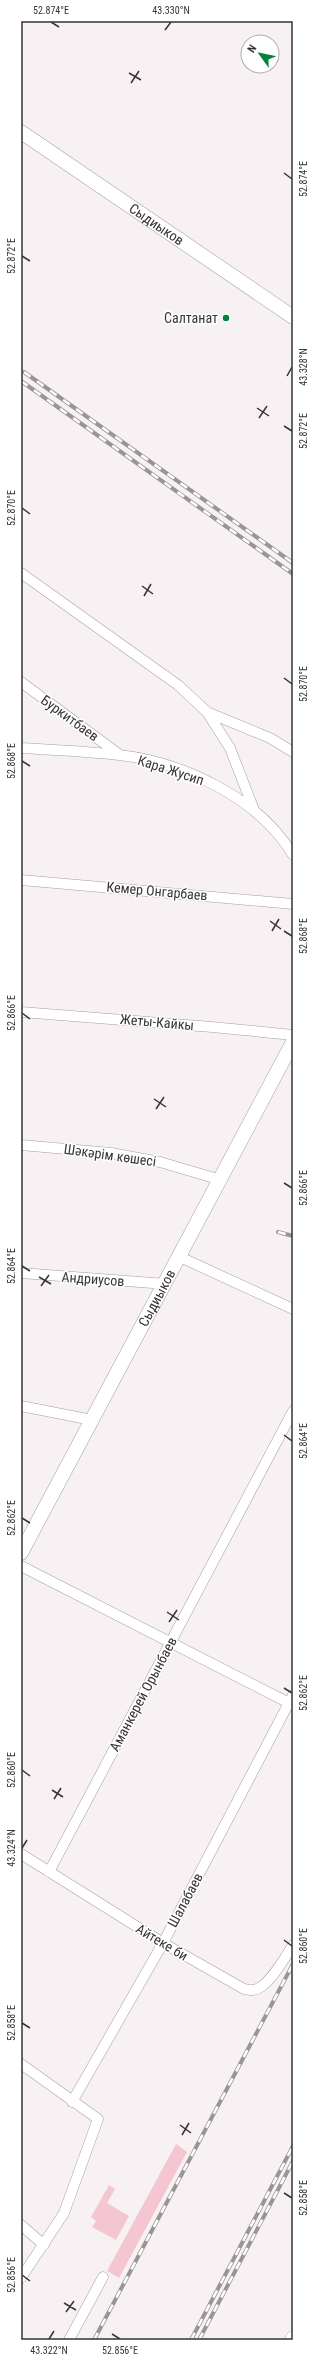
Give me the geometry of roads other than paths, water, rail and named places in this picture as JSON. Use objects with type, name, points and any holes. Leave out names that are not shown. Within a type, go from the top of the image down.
[{"type":"street","name":"Сыдиыков","points":[[21,132],[293,317]]},
{"type":"street","points":[[21,573],[178,685],[207,712],[230,748],[254,810]]},
{"type":"street","name":"Буркитбаев","points":[[21,682],[120,755]]},
{"type":"street","points":[[207,712],[270,738],[293,752]]},
{"type":"street","name":"Кара Жусип","points":[[21,748],[120,755],[170,767],[221,787],[254,810],[282,837],[293,855]]},
{"type":"street","name":"Кемер Онгарбаев","points":[[21,880],[293,904]]},
{"type":"street","name":"Жеты-Кайкы","points":[[21,1012],[293,1035]]},
{"type":"street","name":"Сыдиыков","points":[[23,1545],[166,1284],[293,1042]]},
{"type":"street","name":"Шәкәрім көшесі","points":[[21,1146],[111,1153],[160,1162],[220,1180]]},
{"type":"street","points":[[180,1257],[293,1309]]},
{"type":"street","name":"Андриусов","points":[[21,1273],[166,1284]]},
{"type":"street","points":[[21,1406],[92,1420]]},
{"type":"street","name":"Аманкерей Орынбаев","points":[[49,1872],[293,1411]]},
{"type":"street","points":[[21,1566],[292,1701]]},
{"type":"street","name":"Шалабаев","points":[[72,2102],[163,1943],[292,1701]]},
{"type":"street","name":"Айтеке би","points":[[21,1854],[163,1943],[244,1989],[254,1991],[263,1986],[273,1976],[293,1945]]},
{"type":"street","points":[[21,2064],[72,2102],[98,2119],[64,2213],[21,2278]]},
{"type":"street","points":[[21,2225],[44,2245]]},
{"type":"street","points":[[69,2340],[103,2277]]},
{"type":"railway","points":[[24,372],[293,563]]},
{"type":"railway","points":[[21,381],[293,574]]},
{"type":"railway","points":[[278,1232],[293,1236]]},
{"type":"railway","points":[[94,2340],[293,1964]]},
{"type":"railway","points":[[191,2340],[293,2146]]},
{"type":"railway","points":[[199,2340],[293,2161]]},
{"type":"place","name":"Салтанат","points":[[226,318]]}]
